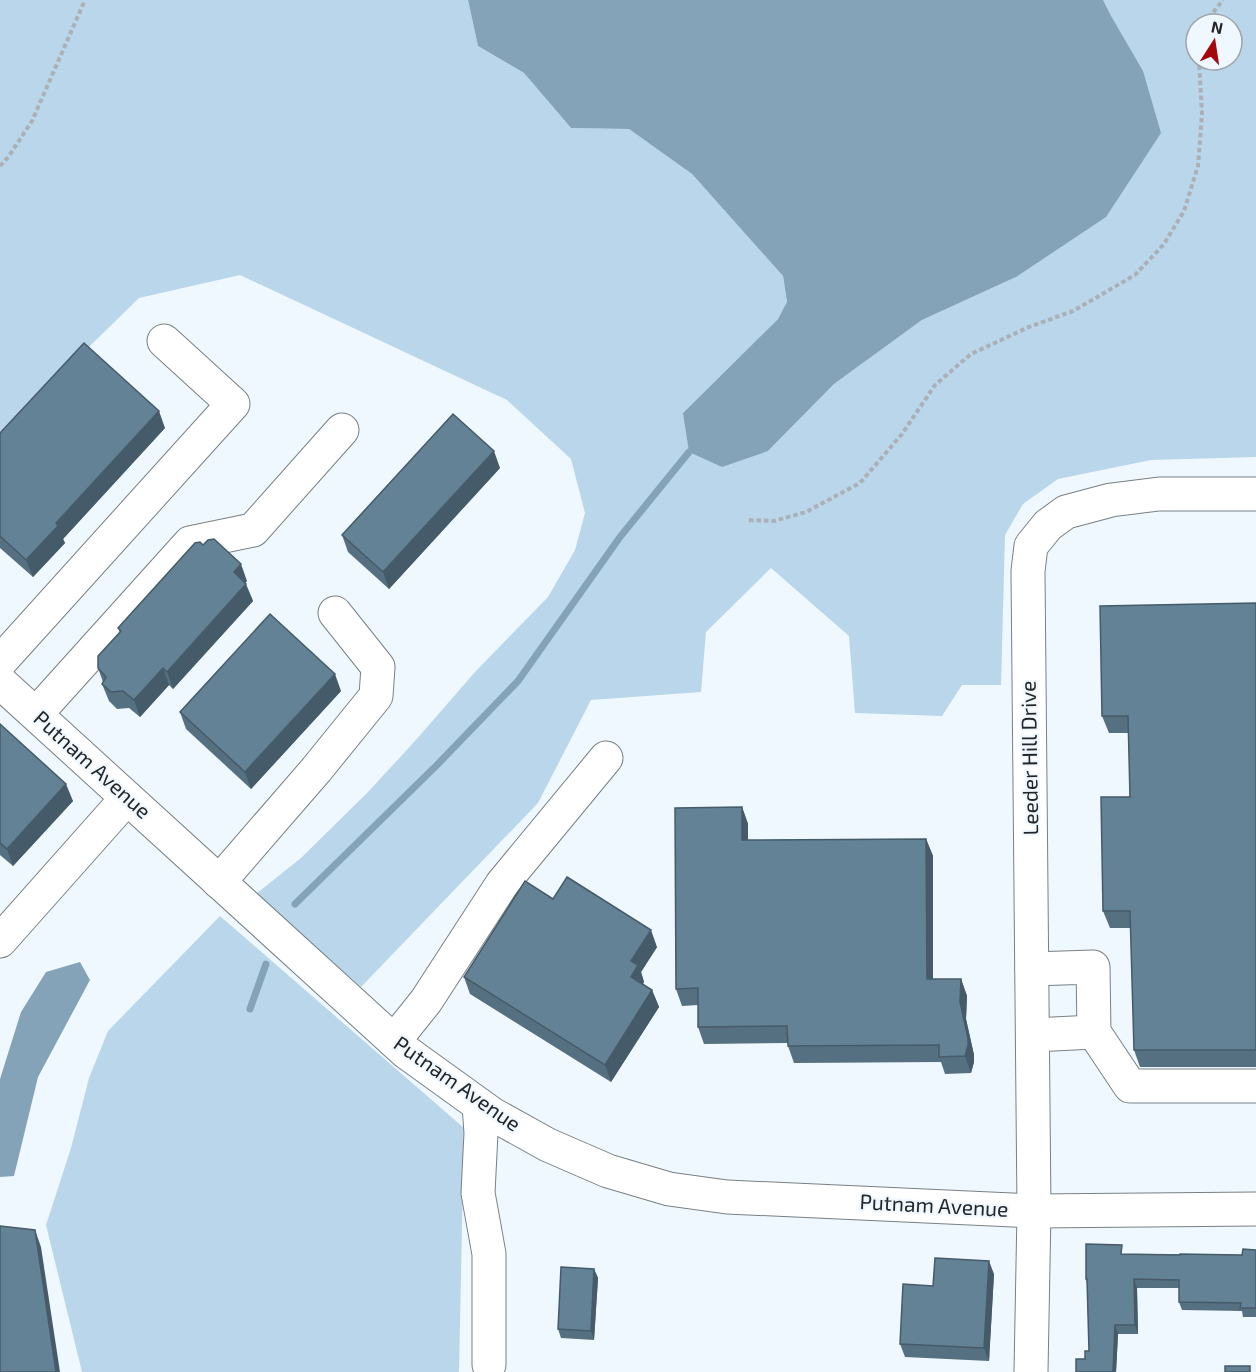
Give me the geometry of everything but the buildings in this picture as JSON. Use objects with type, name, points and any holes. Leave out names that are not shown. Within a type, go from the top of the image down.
[{"type":"main road","points":[[0,662],[233,404],[164,340]]},
{"type":"main road","points":[[36,714],[190,543],[253,530],[342,430]]},
{"type":"main road","name":"Leeder Hill Drive","points":[[1031,1372],[1034,1211],[1028,571],[1031,546],[1048,525],[1066,512],[1111,500],[1159,494],[1256,494]]},
{"type":"main road","points":[[219,882],[316,770],[376,696],[378,668],[335,613]]},
{"type":"main road","name":"Putnam Avenue","points":[[0,682],[406,1052],[492,1114],[558,1149],[608,1171],[669,1189],[727,1197],[1034,1211],[1256,1209]]},
{"type":"main road","points":[[394,1041],[426,1001],[502,884],[606,758]]},
{"type":"main road","points":[[4,927],[127,798]]},
{"type":"main road","points":[[1032,969],[1093,967],[1094,1032],[1130,1086],[1256,1086]]},
{"type":"main road","points":[[1033,1035],[1094,1032]]},
{"type":"main road","points":[[479,1105],[481,1133],[478,1193],[489,1254],[489,1365]]},
{"type":"path","points":[[0,166],[32,122],[85,0]]},
{"type":"path","points":[[1214,12],[1223,0]]},
{"type":"path","points":[[749,520],[774,521],[806,512],[860,483],[902,434],[935,385],[971,354],[1029,327],[1073,311],[1135,274],[1164,244],[1184,211],[1198,166],[1202,114],[1200,72]]},
{"type":"shaded area","points":[[0,0],[468,0],[478,46],[524,73],[571,128],[629,129],[692,174],[783,276],[787,303],[778,319],[683,413],[768,451],[834,384],[922,320],[1016,277],[1110,16],[1103,0],[1256,0],[1256,457],[1151,460],[1058,479],[1023,504],[1005,535],[1001,685],[962,685],[942,716],[855,713],[849,636],[771,568],[706,632],[701,692],[591,700],[538,803],[361,987],[256,894],[301,858],[367,793],[475,672],[548,597],[575,550],[585,513],[571,459],[507,400],[240,275],[139,298],[0,434]]},
{"type":"shaded area","points":[[468,0],[1103,0],[1143,71],[1161,133],[1106,217],[1016,277],[922,320],[834,384],[768,451],[722,467],[689,452],[683,413],[778,319],[787,302],[783,276],[692,174],[629,129],[571,128],[524,73],[478,46]]},
{"type":"shaded area","points":[[220,916],[464,1128],[459,1372],[82,1372],[46,1225],[71,1148],[89,1078],[108,1031]]},
{"type":"shaded area","points":[[80,962],[90,980],[38,1077],[14,1176],[0,1177],[0,1079],[21,1012],[46,972]]},
{"type":"waterway","points":[[295,904],[437,765],[518,681],[620,537],[689,452]]},
{"type":"waterway","points":[[250,1009],[266,964]]}]
